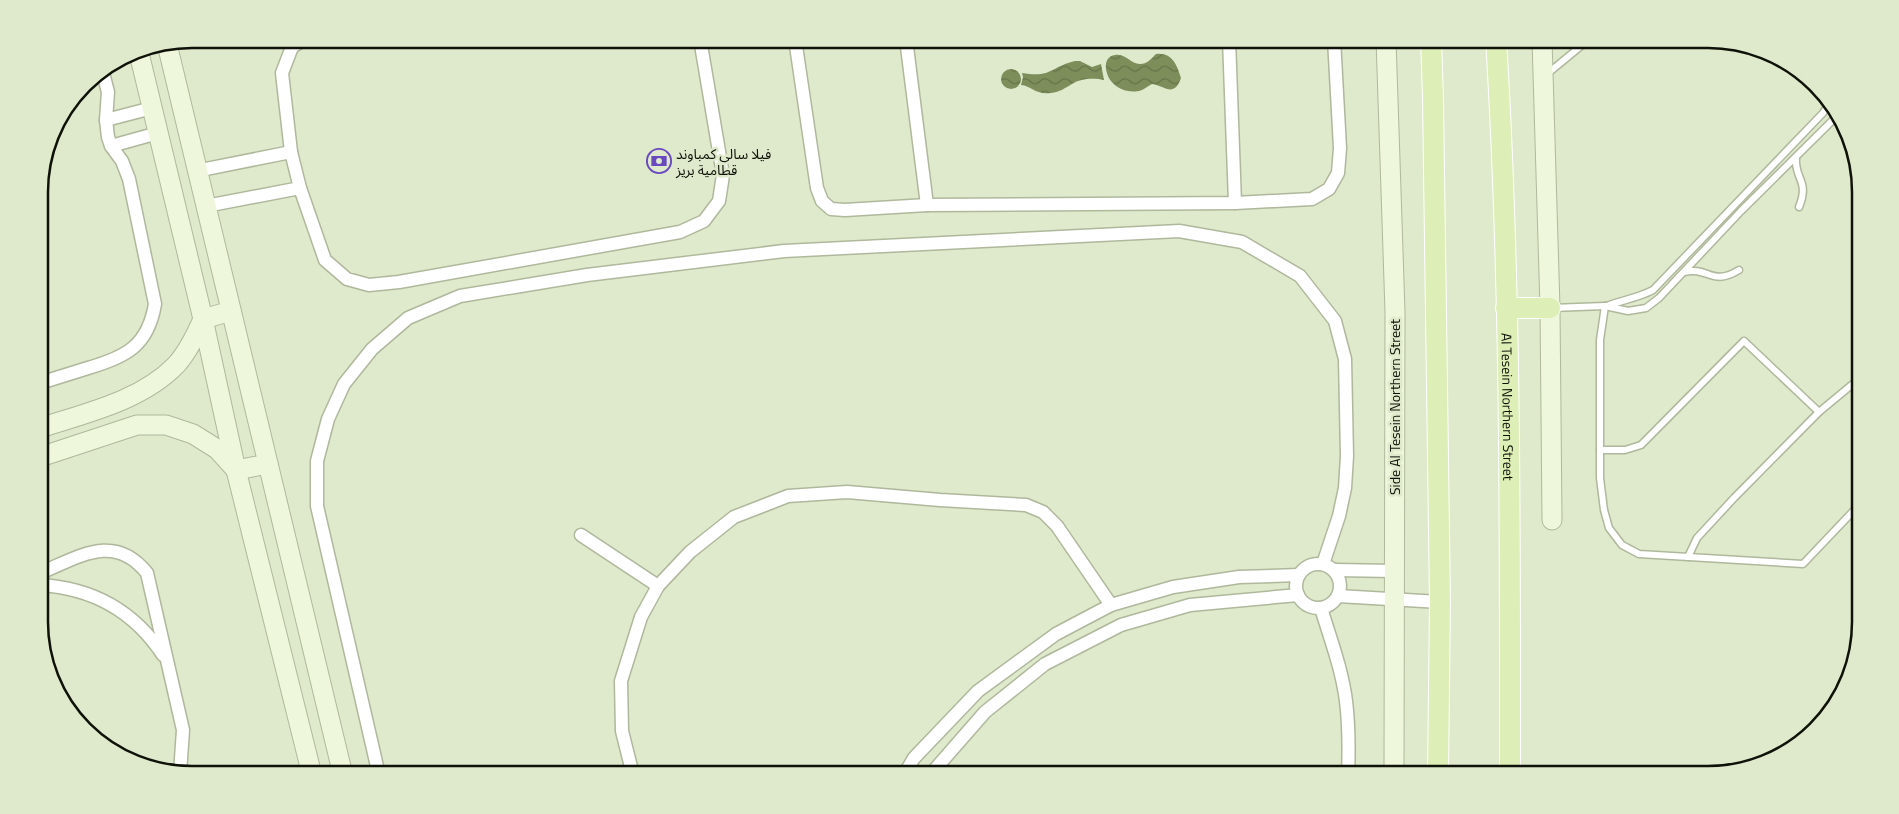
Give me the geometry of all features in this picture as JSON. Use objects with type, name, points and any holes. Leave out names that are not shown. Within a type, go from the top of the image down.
[{"type":"main road","points":[[1431,48],[1440,602],[1438,766]]},
{"type":"main road","name":"Al Tesein Northern Street","points":[[1497,48],[1506,308],[1510,766]]},
{"type":"main road","points":[[1506,308],[1550,308]]},
{"type":"street","points":[[292,48],[282,73],[291,152],[300,188],[325,260],[347,279],[369,285],[399,282],[680,232],[704,221],[719,201],[722,175],[701,48]]},
{"type":"street","points":[[796,48],[817,188],[822,201],[831,209],[928,206],[1234,203],[1312,199],[1330,189],[1338,173],[1340,148],[1334,48]]},
{"type":"street","points":[[907,48],[928,206]]},
{"type":"street","points":[[1229,48],[1234,203]]},
{"type":"street","name":"Side Al Tesein Northern Street","points":[[1386,48],[1395,312],[1394,766]]},
{"type":"street","points":[[1542,48],[1550,308],[1552,520]]},
{"type":"street","points":[[168,50],[341,766]]},
{"type":"street","points":[[140,57],[203,319],[236,470],[310,766]]},
{"type":"street","points":[[48,381],[112,361],[126,354],[138,345],[147,333],[153,319],[155,304],[129,179],[122,161],[111,146],[106,120],[109,101],[104,77]]},
{"type":"street","points":[[106,120],[152,108]]},
{"type":"street","points":[[111,146],[158,133]]},
{"type":"street","points":[[196,171],[291,152]]},
{"type":"street","points":[[206,206],[300,188]]},
{"type":"street","points":[[377,766],[317,506],[317,460],[328,420],[344,384],[372,349],[408,318],[460,296],[587,274],[784,251],[1179,231],[1242,242],[1300,276],[1335,321],[1344,359],[1348,456],[1345,488],[1339,516],[1323,564]]},
{"type":"street","points":[[48,425],[106,406],[156,382],[176,365],[192,343],[203,319],[231,311]]},
{"type":"street","points":[[48,454],[137,425],[166,426],[193,434],[217,449],[236,470]]},
{"type":"street","points":[[236,470],[268,464]]},
{"type":"street","points":[[631,766],[622,731],[621,681],[641,617],[658,586],[690,552],[734,517],[788,496],[847,492],[1026,505],[1043,512],[1057,526],[1111,605]]},
{"type":"street","points":[[581,535],[658,586]]},
{"type":"street","points":[[48,570],[95,551],[107,550],[130,556],[147,573],[183,730],[180,766]]},
{"type":"street","points":[[1335,570],[1340,583],[1338,596],[1333,602],[1321,608],[1308,605],[1298,595],[1297,581],[1299,575],[1309,565],[1323,564],[1335,570],[1394,572]]},
{"type":"street","points":[[909,766],[914,758],[978,691],[1056,634],[1111,605],[1173,587],[1239,577],[1299,575]]},
{"type":"street","points":[[48,585],[80,591],[101,599],[121,610],[139,625],[167,660]]},
{"type":"street","points":[[940,766],[985,712],[1044,664],[1121,625],[1190,605],[1298,595]]},
{"type":"street","points":[[1338,596],[1395,601],[1440,602]]},
{"type":"street","points":[[1321,608],[1338,664],[1346,700],[1348,766]]},
{"type":"lane","points":[[1544,77],[1579,48]]},
{"type":"lane","points":[[1605,306],[1624,299],[1640,297],[1653,290],[1825,109]]},
{"type":"lane","points":[[1550,308],[1605,306],[1628,311],[1646,308],[1659,298],[1741,211],[1832,120]]},
{"type":"lane","points":[[1796,157],[1795,167],[1804,188],[1803,198],[1799,207]]},
{"type":"lane","points":[[1683,272],[1697,270],[1720,278],[1730,276],[1739,270]]},
{"type":"lane","points":[[1605,306],[1600,340],[1600,478],[1604,510],[1609,528],[1622,545],[1639,554],[1803,564],[1852,512]]},
{"type":"lane","points":[[1600,450],[1625,450],[1641,445],[1744,341],[1819,412]]},
{"type":"lane","points":[[1688,557],[1697,538],[1734,498],[1819,412],[1852,385]]},
{"type":"water","points":[[1156,54],[1170,57],[1176,64],[1181,78],[1175,88],[1169,89],[1152,84],[1142,90],[1129,91],[1117,87],[1109,78],[1106,62],[1111,56],[1119,55],[1137,64],[1142,64]]},
{"type":"water","points":[[1075,61],[1080,61],[1092,67],[1101,64],[1104,80],[1083,80],[1060,91],[1051,93],[1037,92],[1021,85],[1022,73],[1045,73]]},
{"type":"water","points":[[1011,69],[1018,72],[1021,79],[1018,86],[1011,89],[1004,86],[1001,79],[1004,72]]},
{"type":"place","name":"فيلا سالى كمباوند قطامية بريز","points":[[659,161]]}]
